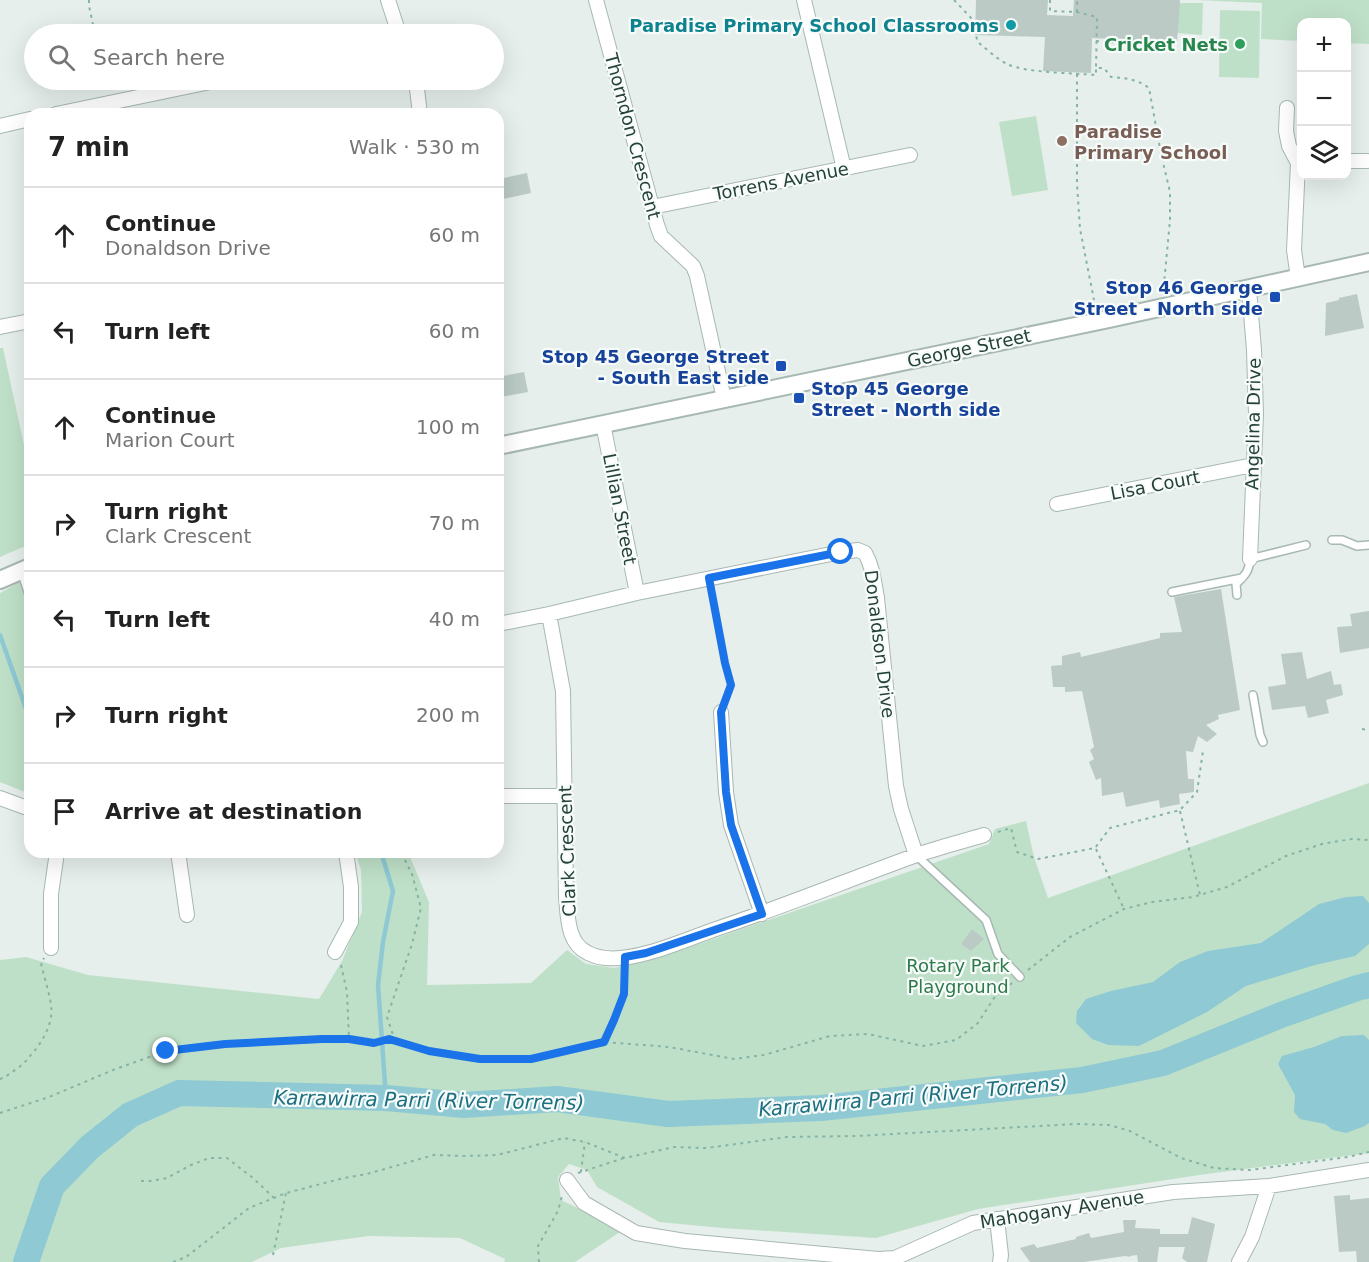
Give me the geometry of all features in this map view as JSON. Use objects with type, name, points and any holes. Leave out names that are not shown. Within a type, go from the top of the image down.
[{"type":"street","points":[[388,0],[396,24]]},
{"type":"street","name":"Thorndon Crescent","points":[[596,0],[652,207],[662,236],[693,266],[697,276],[724,399]]},
{"type":"street","points":[[804,0],[844,169]]},
{"type":"street","points":[[85,108],[172,90]]},
{"type":"street","points":[[417,90],[419,108]]},
{"type":"street","points":[[1287,108],[1286,131],[1289,146],[1297,158]]},
{"type":"street","points":[[0,126],[24,120]]},
{"type":"street","name":"Torrens Avenue","points":[[652,207],[910,155]]},
{"type":"street","points":[[1351,161],[1367,161]]},
{"type":"street","points":[[1298,278],[1294,250],[1299,180]]},
{"type":"street","name":"George Street","points":[[504,445],[1109,319],[1369,262]]},
{"type":"street","name":"Angelina Drive","points":[[1249,289],[1256,414],[1250,559]]},
{"type":"street","points":[[0,327],[24,322]]},
{"type":"street","name":"Lillian Street","points":[[603,424],[637,593]]},
{"type":"street","name":"Lisa Court","points":[[1057,504],[1253,465]]},
{"type":"street","name":"Donaldson Drive","points":[[504,623],[637,593],[841,552],[858,550],[865,553],[870,562],[877,598],[896,786],[916,855]]},
{"type":"street","points":[[0,580],[24,570]]},
{"type":"street","name":"Clark Crescent","points":[[549,614],[563,691],[566,897],[571,934],[578,946],[588,953],[601,957],[625,957],[646,953],[762,914],[916,855],[984,836]]},
{"type":"street","points":[[721,712],[726,792],[731,825],[762,914]]},
{"type":"street","points":[[504,796],[564,796]]},
{"type":"street","points":[[0,798],[24,806]]},
{"type":"street","points":[[51,948],[51,894],[56,858]]},
{"type":"street","points":[[179,858],[188,915]]},
{"type":"street","points":[[336,949],[351,922],[351,887],[347,858]]},
{"type":"street","name":"Mahogany Avenue","points":[[567,1180],[584,1203],[636,1233],[685,1241],[878,1259],[895,1258],[973,1223],[1173,1192],[1269,1186],[1369,1170]]},
{"type":"street","points":[[1239,1262],[1252,1237],[1269,1186]]},
{"type":"street","points":[[997,1219],[1000,1262]]},
{"type":"lane","points":[[1332,540],[1342,540],[1357,546],[1369,545]]},
{"type":"lane","points":[[1237,595],[1236,584],[1250,567],[1250,559],[1306,545]]},
{"type":"lane","points":[[1172,592],[1242,578]]},
{"type":"lane","points":[[1253,695],[1263,742]]},
{"type":"lane","points":[[916,855],[986,920],[998,954],[1020,977]]},
{"type":"path","points":[[89,0],[93,24]]},
{"type":"path","points":[[954,0],[975,22],[977,41],[1008,65],[1024,69],[1096,75],[1097,17],[1077,12],[1050,11],[1050,0]]},
{"type":"path","points":[[1077,0],[1077,12]]},
{"type":"path","points":[[1096,41],[1149,45]]},
{"type":"path","points":[[1096,68],[1104,68],[1111,77],[1128,78],[1149,88],[1170,192],[1170,220],[1164,284]]},
{"type":"path","points":[[1077,74],[1077,184],[1080,229],[1094,300]]},
{"type":"path","points":[[709,578],[731,685],[721,712]]},
{"type":"path","points":[[1362,729],[1369,730]]},
{"type":"path","points":[[984,836],[1011,828],[1017,852],[1038,859],[1095,848],[1110,828],[1180,810],[1197,792],[1203,751]]},
{"type":"path","points":[[1180,810],[1200,895]]},
{"type":"path","points":[[0,1113],[49,1097],[166,1051],[225,1044],[322,1039],[349,1039],[374,1043],[389,1039],[429,1051],[480,1059],[531,1059],[604,1042],[669,1047],[734,1059],[764,1055],[830,1036],[868,1034],[923,1046],[956,1040],[978,1023],[994,998],[1070,937],[1124,909],[1152,902],[1200,895],[1227,887],[1286,856],[1322,844],[1352,839],[1369,840]]},
{"type":"path","points":[[1095,848],[1124,909]]},
{"type":"path","points":[[395,1041],[387,1017],[412,944],[421,908],[412,873],[404,858]]},
{"type":"path","points":[[0,1079],[30,1058],[47,1030],[51,1016],[51,1004],[41,963],[51,948]]},
{"type":"path","points":[[336,949],[347,992],[349,1039]]},
{"type":"path","points":[[604,1042],[624,994],[625,957]]},
{"type":"path","points":[[539,1262],[538,1246],[558,1211],[567,1180],[581,1172],[625,1158],[674,1147],[707,1148],[788,1137],[856,1136],[1076,1124],[1109,1125],[1130,1131],[1181,1158],[1215,1168],[1250,1170],[1348,1157],[1369,1152]]},
{"type":"path","points":[[173,1262],[186,1257],[249,1208],[286,1193],[434,1155],[497,1155],[564,1138],[585,1142],[625,1158]]},
{"type":"path","points":[[581,1172],[585,1142]]},
{"type":"path","points":[[141,1180],[167,1178],[209,1158],[227,1158],[274,1198]]},
{"type":"path","points":[[273,1255],[286,1193]]},
{"type":"green space","points":[[1197,0],[1369,0],[1369,44],[1351,43],[1351,18],[1297,18],[1297,41],[1261,39],[1262,3]]},
{"type":"green space","points":[[1179,3],[1203,3],[1202,35],[1177,33]]},
{"type":"green space","name":"Cricket Nets","points":[[1220,10],[1260,11],[1259,78],[1219,77]]},
{"type":"green space","points":[[1036,116],[1048,190],[1012,196],[999,122]]},
{"type":"green space","points":[[0,348],[3,348],[24,445],[24,547],[0,557]]},
{"type":"green space","points":[[24,580],[24,792],[0,782],[0,593]]},
{"type":"green space","name":"Rotary Park Playground","points":[[1369,783],[1369,1153],[1199,1175],[978,1209],[876,1238],[659,1222],[597,1187],[587,1170],[569,1164],[558,1177],[561,1200],[623,1230],[575,1262],[504,1262],[505,1259],[460,1238],[369,1236],[281,1248],[252,1262],[0,1262],[0,960],[26,957],[88,975],[319,999],[342,961],[362,912],[361,870],[357,858],[411,858],[429,902],[427,985],[531,983],[567,950],[586,964],[614,968],[655,959],[989,844],[995,829],[1026,821],[1034,857],[1048,898]]},
{"type":"water","points":[[1363,896],[1369,903],[1369,944],[1355,956],[1315,965],[1246,986],[1207,1012],[1139,1046],[1108,1045],[1092,1039],[1076,1023],[1077,1011],[1086,999],[1153,982],[1180,962],[1208,951],[1261,943],[1319,904],[1346,897]]},
{"type":"water","points":[[1364,1035],[1369,1040],[1369,1123],[1346,1133],[1333,1130],[1325,1124],[1300,1119],[1294,1112],[1295,1095],[1278,1064],[1282,1056],[1342,1036]]},
{"type":"building","points":[[976,0],[1048,0],[1047,15],[1073,16],[1074,0],[1180,0],[1177,43],[1092,38],[1091,73],[1043,71],[1045,37],[975,35]]},
{"type":"building","points":[[527,173],[531,193],[504,199],[504,178]]},
{"type":"building","points":[[1357,294],[1364,328],[1325,336],[1326,303]]},
{"type":"building","points":[[524,372],[528,392],[504,396],[504,376]]},
{"type":"building","points":[[1221,589],[1240,710],[1218,715],[1219,719],[1206,725],[1217,734],[1207,742],[1198,736],[1193,752],[1186,751],[1188,779],[1194,779],[1194,792],[1179,794],[1180,804],[1160,808],[1159,800],[1126,807],[1123,792],[1102,796],[1101,778],[1096,780],[1089,762],[1094,759],[1090,750],[1094,747],[1082,691],[1065,692],[1065,687],[1053,687],[1051,666],[1062,665],[1062,656],[1080,652],[1081,657],[1160,638],[1160,633],[1182,632],[1174,597]]},
{"type":"building","points":[[1369,611],[1369,648],[1340,653],[1337,627],[1352,626],[1350,614]]},
{"type":"building","points":[[1302,652],[1307,679],[1331,671],[1334,685],[1341,684],[1343,695],[1326,700],[1329,713],[1308,718],[1305,706],[1272,710],[1268,687],[1286,684],[1281,654]]},
{"type":"building","points":[[972,929],[984,939],[971,951],[961,944]]},
{"type":"building","points":[[1350,1195],[1350,1200],[1369,1198],[1369,1262],[1357,1262],[1356,1251],[1339,1252],[1334,1196]]},
{"type":"building","points":[[1192,1217],[1215,1224],[1207,1262],[1187,1262],[1182,1258],[1185,1247],[1159,1247],[1157,1262],[1138,1262],[1137,1255],[1084,1262],[1030,1262],[1020,1248],[1034,1244],[1037,1248],[1076,1239],[1076,1237],[1089,1233],[1091,1238],[1124,1232],[1123,1220],[1136,1220],[1135,1228],[1160,1229],[1160,1234],[1188,1234]]},
{"type":"waterway","points":[[0,635],[24,703]]},
{"type":"waterway","points":[[383,858],[393,891],[383,942],[378,985],[386,1098]]},
{"type":"waterway","name":"Karrawirra Parri (River Torrens)","points":[[26,1262],[52,1186],[90,1147],[130,1115],[179,1093],[386,1098],[464,1105],[557,1099],[668,1114],[821,1108],[1082,1080],[1163,1063],[1281,1015],[1369,985]]},
{"type":"place","name":"Paradise Primary School Classrooms","points":[[1011,25]]},
{"type":"place","name":"Cricket Nets","points":[[1240,44]]},
{"type":"place","name":"Paradise Primary School","points":[[1062,141]]},
{"type":"place","name":"Stop 46 George Street - North side","points":[[1275,297]]},
{"type":"place","name":"Stop 45 George Street - South East side","points":[[781,366]]},
{"type":"place","name":"Stop 45 George Street - North side","points":[[799,398]]},
{"type":"route","points":[[166,1051],[225,1044],[322,1039],[349,1039],[374,1043],[389,1039],[429,1051],[480,1059],[531,1059],[604,1042],[624,994],[625,957],[646,953],[762,914],[731,825],[726,792],[721,712],[731,685],[709,578],[841,552]]}]
